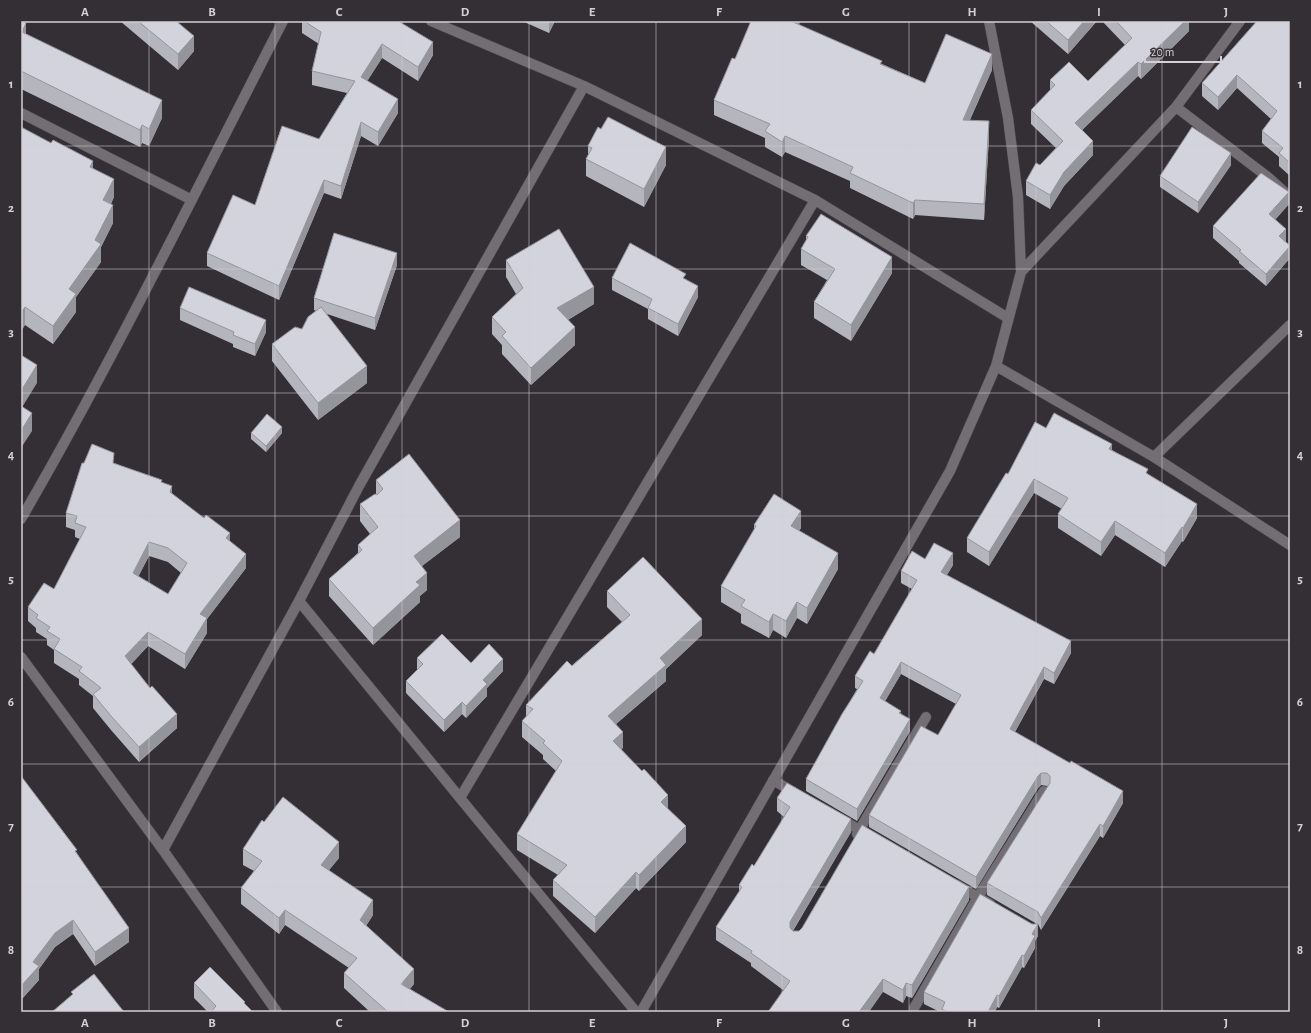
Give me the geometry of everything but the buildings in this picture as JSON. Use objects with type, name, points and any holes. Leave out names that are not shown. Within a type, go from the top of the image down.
[{"type":"street","points":[[21,519],[57,456],[192,200],[283,21]]},
{"type":"street","points":[[431,21],[584,86],[815,200],[1008,318]]},
{"type":"street","points":[[642,1012],[950,471],[996,366],[1021,272],[1018,197],[1008,118],[989,21]]},
{"type":"street","points":[[1021,272],[1176,107],[1240,21]]},
{"type":"street","points":[[163,850],[299,601],[358,486],[584,86]]},
{"type":"street","points":[[1176,107],[1269,178],[1290,197]]},
{"type":"street","points":[[21,113],[192,200]]},
{"type":"street","points":[[460,798],[815,200]]},
{"type":"street","points":[[1154,457],[1290,325]]},
{"type":"street","points":[[996,366],[1154,457],[1290,545]]},
{"type":"street","points":[[299,601],[636,1012]]},
{"type":"street","points":[[21,657],[163,850],[277,1012]]},
{"type":"street","points":[[852,843],[926,717]]},
{"type":"street","points":[[773,780],[806,799]]},
{"type":"street","points":[[914,1008],[978,897],[1044,791]]},
{"type":"street","points":[[833,815],[880,842]]},
{"type":"street","points":[[950,881],[997,908]]}]
